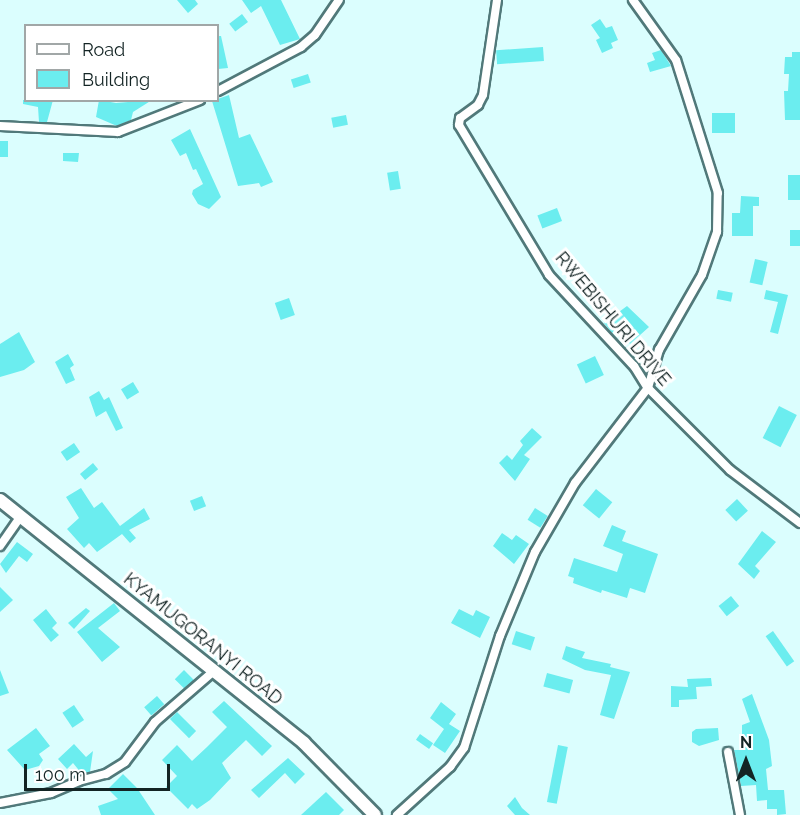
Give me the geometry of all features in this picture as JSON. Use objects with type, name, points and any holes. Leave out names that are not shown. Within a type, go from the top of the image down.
[{"type":"street","points":[[219,90],[301,47],[315,35],[339,0]]},
{"type":"street","name":"RWEBISHURI DRIVE","points":[[497,0],[483,95],[475,108],[460,118],[459,125],[549,275],[634,366],[648,388],[730,470],[800,523]]},
{"type":"street","points":[[397,815],[450,767],[464,748],[500,636],[535,552],[575,483],[648,388],[659,350],[702,275],[717,232],[720,210],[676,60],[633,0]]},
{"type":"street","points":[[0,126],[118,132],[195,102]]},
{"type":"street","name":"KYAMUGORANYI ROAD","points":[[0,500],[304,743],[375,815]]},
{"type":"street","points":[[0,546],[21,516]]},
{"type":"street","points":[[0,803],[51,793],[79,781],[106,774],[125,762],[155,722],[215,670]]},
{"type":"street","points":[[728,752],[740,815]]},
{"type":"building","points":[[177,0],[195,0],[198,4],[188,13]]},
{"type":"building","points":[[242,0],[281,0],[300,39],[280,45],[261,6],[251,13]]},
{"type":"building","points":[[242,14],[248,22],[235,32],[229,24]]},
{"type":"building","points":[[600,19],[606,28],[612,26],[618,40],[611,43],[613,48],[602,53],[596,40],[600,38],[591,25]]},
{"type":"building","points":[[219,36],[221,36],[228,68],[219,69]]},
{"type":"building","points":[[543,47],[544,61],[497,64],[496,50]]},
{"type":"building","points":[[661,50],[671,66],[650,72],[647,63],[655,60],[652,53]]},
{"type":"building","points":[[792,52],[800,52],[800,120],[785,120],[784,91],[788,91],[789,74],[784,74],[785,57],[792,57]]},
{"type":"building","points":[[308,74],[311,83],[294,88],[291,80]]},
{"type":"building","points":[[229,95],[239,138],[250,134],[273,182],[261,187],[259,183],[238,186],[212,102],[219,102],[219,99]]},
{"type":"building","points":[[23,100],[24,102],[52,102],[47,122],[39,122],[38,107],[23,104]]},
{"type":"building","points":[[99,102],[149,102],[133,112],[131,120],[117,126],[96,117]]},
{"type":"building","points":[[712,113],[735,113],[735,133],[712,133]]},
{"type":"building","points":[[346,115],[348,125],[333,128],[331,118]]},
{"type":"building","points":[[190,129],[221,197],[209,209],[198,204],[192,194],[193,190],[203,184],[196,169],[193,170],[186,153],[180,156],[171,140]]},
{"type":"building","points":[[0,141],[8,141],[8,157],[0,157]]},
{"type":"building","points":[[63,153],[79,153],[78,162],[63,161]]},
{"type":"building","points":[[398,171],[401,189],[390,190],[387,173]]},
{"type":"building","points":[[788,175],[800,175],[800,200],[788,200]]},
{"type":"building","points":[[741,196],[759,197],[759,206],[753,206],[753,236],[732,236],[732,213],[740,213]]},
{"type":"building","points":[[557,208],[562,221],[542,229],[537,216]]},
{"type":"building","points":[[790,230],[800,230],[800,246],[790,246]]},
{"type":"building","points":[[755,259],[768,262],[762,285],[750,282]]},
{"type":"building","points":[[718,290],[733,293],[731,302],[716,299]]},
{"type":"building","points":[[766,290],[788,295],[778,334],[770,332],[778,302],[764,299]]},
{"type":"building","points":[[289,298],[295,315],[281,320],[275,303]]},
{"type":"building","points":[[627,306],[649,327],[630,344],[617,329],[612,333],[604,323]]},
{"type":"building","points":[[19,332],[35,362],[24,370],[0,377],[0,344]]},
{"type":"building","points":[[68,354],[74,365],[70,368],[75,380],[66,384],[55,362]]},
{"type":"building","points":[[595,356],[604,375],[586,383],[577,364]]},
{"type":"building","points":[[133,382],[139,392],[127,399],[121,389]]},
{"type":"building","points":[[99,391],[104,400],[109,397],[123,428],[116,431],[106,411],[96,417],[89,397]]},
{"type":"building","points":[[779,406],[797,415],[780,447],[763,438]]},
{"type":"building","points":[[532,428],[542,437],[524,455],[530,459],[515,481],[499,463],[507,455],[512,460],[523,445],[520,441]]},
{"type":"building","points":[[74,443],[80,452],[67,461],[61,452]]},
{"type":"building","points":[[93,463],[98,469],[85,480],[80,474]]},
{"type":"building","points":[[81,488],[94,508],[102,502],[120,526],[144,508],[150,519],[129,530],[136,538],[130,543],[122,534],[97,552],[89,543],[84,548],[67,529],[79,518],[66,497]]},
{"type":"building","points":[[596,489],[612,502],[599,519],[583,505]]},
{"type":"building","points":[[202,496],[206,506],[194,511],[190,501]]},
{"type":"building","points":[[737,499],[748,511],[736,522],[725,510]]},
{"type":"building","points":[[535,508],[548,516],[540,528],[528,520]]},
{"type":"building","points":[[612,525],[626,531],[622,541],[658,554],[645,593],[630,588],[627,598],[602,590],[601,593],[573,583],[574,578],[568,576],[574,558],[617,572],[623,554],[603,546]]},
{"type":"building","points":[[762,531],[776,542],[755,566],[760,571],[754,579],[738,564]]},
{"type":"building","points":[[502,533],[512,540],[516,535],[529,544],[514,564],[493,546]]},
{"type":"building","points":[[17,542],[33,554],[27,562],[19,556],[6,573],[0,564]]},
{"type":"building","points":[[0,587],[13,600],[0,612]]},
{"type":"building","points":[[731,596],[739,606],[727,616],[719,606]]},
{"type":"building","points":[[114,603],[120,611],[98,628],[120,647],[102,662],[77,632]]},
{"type":"building","points":[[86,608],[90,611],[74,629],[68,623]]},
{"type":"building","points":[[46,609],[57,623],[52,628],[59,635],[51,642],[33,620]]},
{"type":"building","points":[[459,609],[473,616],[476,610],[490,617],[480,638],[451,623]]},
{"type":"building","points":[[516,631],[535,637],[531,650],[512,644]]},
{"type":"building","points":[[773,631],[794,661],[787,666],[766,636]]},
{"type":"building","points":[[566,646],[585,652],[582,658],[611,664],[610,667],[630,672],[614,719],[600,715],[611,675],[585,670],[562,659]]},
{"type":"building","points":[[0,670],[9,693],[0,696]]},
{"type":"building","points":[[184,670],[194,680],[185,689],[175,679]]},
{"type":"building","points":[[547,673],[573,680],[569,694],[543,687]]},
{"type":"building","points":[[711,678],[712,686],[696,687],[697,699],[679,700],[679,707],[671,707],[671,686],[688,687],[687,679]]},
{"type":"building","points":[[752,694],[769,740],[772,766],[766,769],[768,790],[784,790],[786,814],[777,815],[777,809],[767,809],[767,800],[757,801],[756,785],[741,786],[734,750],[742,750],[742,725],[750,722],[742,699]]},
{"type":"building","points":[[157,696],[164,704],[151,715],[144,707]]},
{"type":"building","points":[[224,701],[272,746],[262,756],[246,740],[222,763],[231,778],[210,800],[197,809],[192,804],[188,809],[166,787],[177,776],[162,760],[177,745],[192,761],[207,747],[227,727],[212,712]]},
{"type":"building","points":[[441,702],[456,714],[449,724],[460,731],[445,753],[433,745],[444,729],[430,718]]},
{"type":"building","points":[[74,705],[84,720],[72,728],[62,713]]},
{"type":"building","points":[[177,712],[196,731],[189,738],[170,719]]},
{"type":"building","points":[[36,728],[50,746],[39,754],[43,760],[39,766],[25,770],[7,750]]},
{"type":"building","points":[[718,728],[719,740],[699,746],[692,742],[692,732],[696,729]]},
{"type":"building","points":[[420,734],[433,743],[429,749],[416,740]]},
{"type":"building","points":[[74,744],[86,757],[93,751],[90,772],[82,774],[73,763],[67,769],[58,759]]},
{"type":"building","points":[[558,745],[568,747],[557,804],[547,802]]},
{"type":"building","points":[[288,758],[305,774],[295,784],[285,773],[259,798],[251,790]]},
{"type":"building","points":[[123,774],[137,788],[155,815],[101,815],[98,806],[118,799],[108,789]]},
{"type":"building","points":[[326,792],[344,810],[339,815],[301,815]]},
{"type":"building","points":[[515,797],[530,815],[515,815],[507,806]]}]
